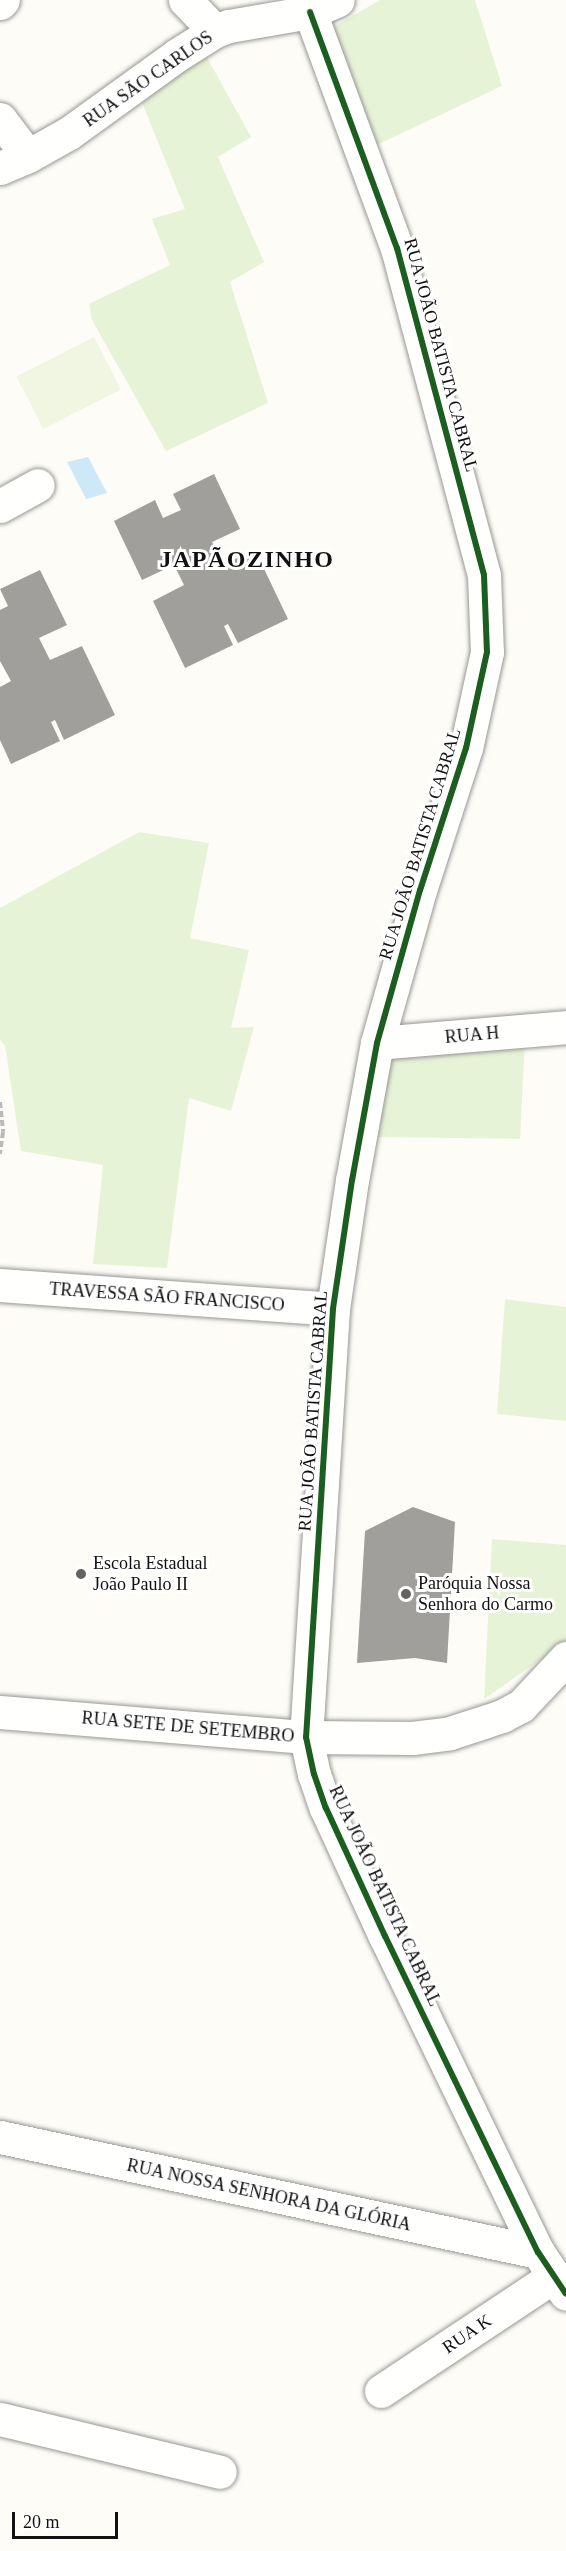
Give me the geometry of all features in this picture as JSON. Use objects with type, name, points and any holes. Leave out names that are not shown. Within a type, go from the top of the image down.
[{"type":"street","points":[[0,3],[3,0]]},
{"type":"street","points":[[185,0],[228,19]]},
{"type":"street","name":"RUA SÃO CARLOS","points":[[14,162],[77,128],[228,19],[324,6]]},
{"type":"street","name":"RUA JOÃO BATISTA CABRAL","points":[[324,6],[397,248],[484,575],[487,652],[466,748],[420,890],[377,1043],[352,1180],[333,1309],[306,1737],[314,1774],[326,1808],[557,2278]]},
{"type":"street","points":[[0,119],[14,162]]},
{"type":"street","points":[[0,506],[38,485]]},
{"type":"street","name":"RUA H","points":[[377,1043],[566,1027]]},
{"type":"street","name":"TRAVESSA SÃO FRANCISCO","points":[[0,1285],[333,1309]]},
{"type":"street","name":"RUA SETE DE SETEMBRO","points":[[0,1712],[306,1737],[412,1738],[450,1733],[486,1723],[520,1706],[566,1658]]},
{"type":"street","name":"RUA NOSSA SENHORA DA GLÓRIA","points":[[0,2137],[557,2278]]},
{"type":"street","name":"RUA K","points":[[381,2391],[557,2278]]},
{"type":"street","points":[[0,2419],[220,2472]]},
{"type":"path","points":[[0,1102],[3,1132],[0,1154]]},
{"type":"green space","points":[[380,0],[475,0],[502,86],[366,150],[330,29]]},
{"type":"green space","points":[[204,52],[251,137],[218,157],[264,262],[230,282],[268,403],[166,451],[92,320],[89,304],[170,265],[152,219],[185,209],[141,100]]},
{"type":"green space","points":[[94,337],[121,390],[43,429],[16,376]]},
{"type":"green space","points":[[139,832],[209,843],[190,938],[249,950],[231,1028],[254,1027],[231,1111],[189,1098],[167,1268],[93,1264],[103,1165],[21,1151],[5,1046],[0,1040],[0,908]]},
{"type":"green space","points":[[525,1038],[520,1139],[377,1137],[387,1055]]},
{"type":"green space","points":[[505,1299],[566,1307],[566,1421],[497,1414]]},
{"type":"green space","points":[[492,1539],[566,1545],[566,1642],[484,1699]]},
{"type":"water","points":[[88,457],[107,493],[86,499],[67,462]]},
{"type":"building","points":[[214,474],[240,529],[212,542],[224,564],[255,550],[288,619],[238,643],[228,624],[224,626],[233,645],[185,668],[153,601],[184,585],[174,565],[142,580],[114,521],[155,500],[163,518],[181,510],[173,494]]},
{"type":"building","points":[[40,570],[67,625],[39,638],[50,660],[82,646],[115,715],[64,740],[55,720],[51,722],[60,741],[11,764],[0,740],[0,687],[11,681],[0,661],[0,610],[8,606],[0,589]]},
{"type":"building","name":"Paróquia Nossa Senhora do Carmo","points":[[413,1507],[455,1522],[447,1663],[415,1658],[357,1663],[365,1531]]},
{"type":"cycle path","points":[[310,12],[397,248],[484,575],[487,652],[466,748],[420,890],[377,1043],[352,1180],[333,1309],[306,1737],[314,1774],[326,1808],[385,1936],[538,2252],[566,2294]]},
{"type":"place","name":"Escola Estadual João Paulo II","points":[[81,1574]]},
{"type":"place","name":"Paróquia Nossa Senhora do Carmo","points":[[406,1594]]},
{"type":"district","name":"JAPÃOZINHO","points":[[247,560]]}]
